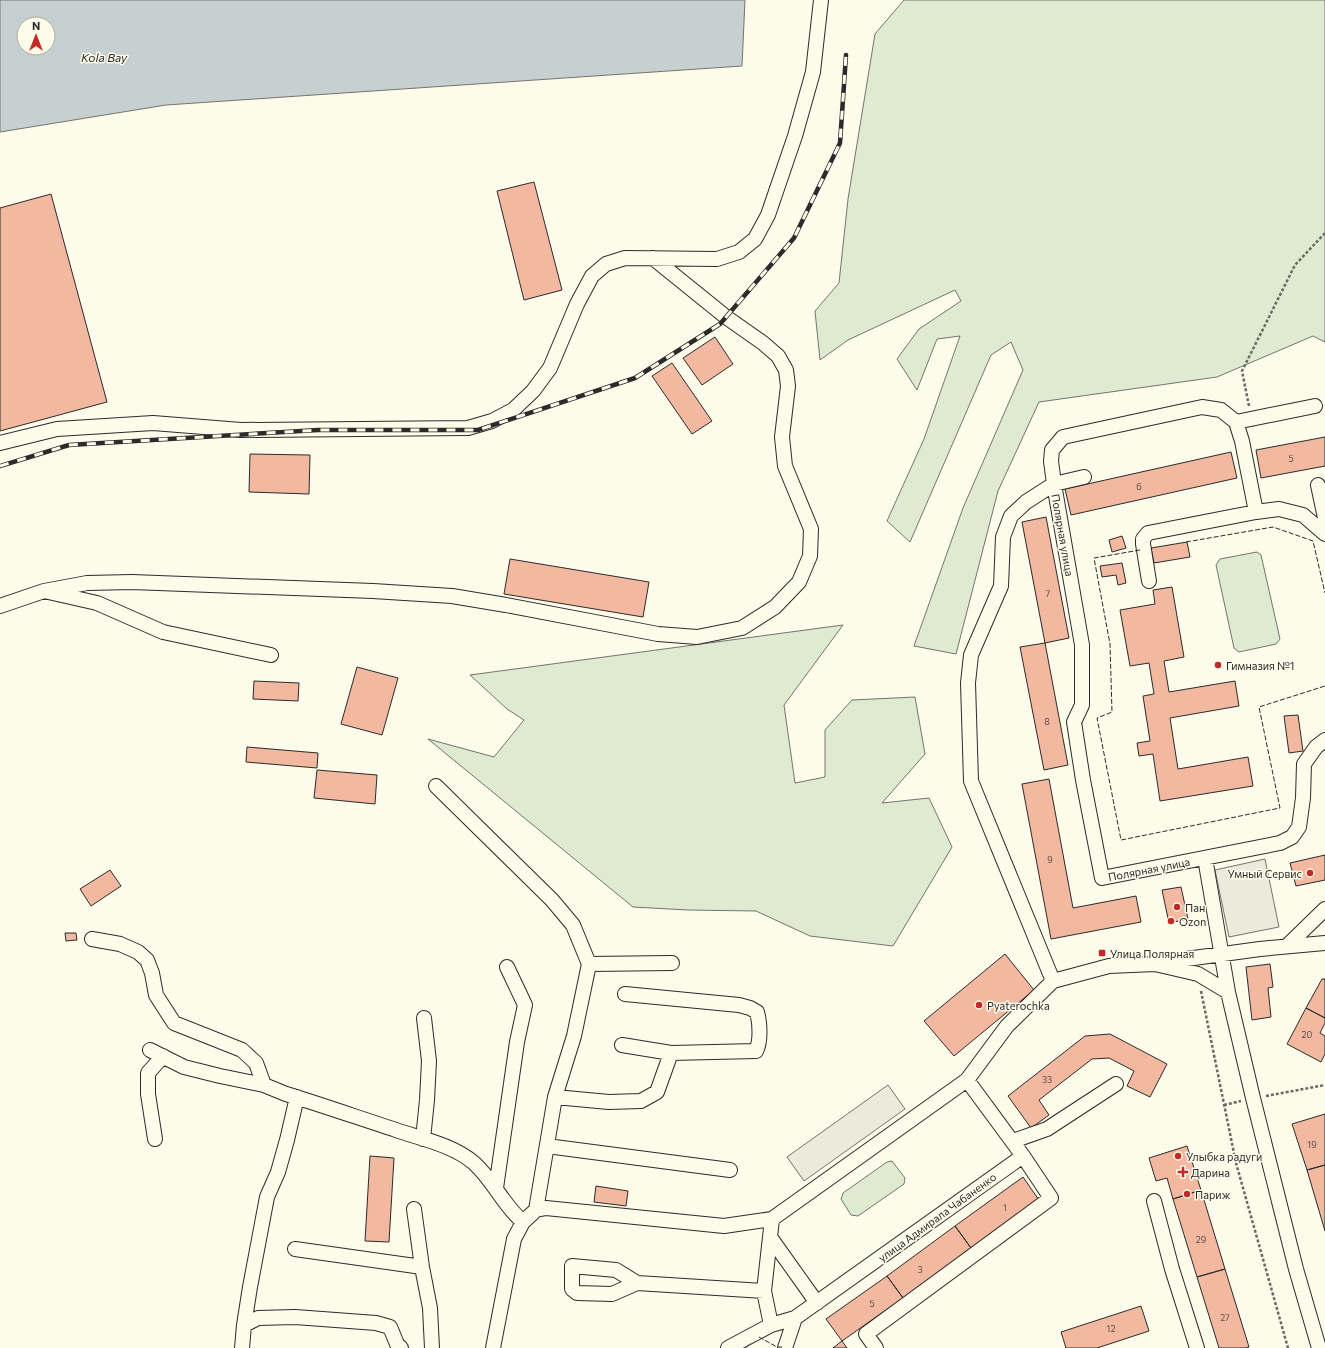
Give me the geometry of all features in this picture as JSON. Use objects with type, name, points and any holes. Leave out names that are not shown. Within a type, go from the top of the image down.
[{"type":"street","points":[[0,443],[57,429],[153,423],[241,430],[468,428],[492,420],[513,410],[533,392],[550,368],[577,304],[592,276],[606,264],[625,258],[717,259],[739,252],[755,239],[768,215],[795,136],[813,72],[821,0]]},
{"type":"street","points":[[0,606],[44,591],[87,583],[132,582],[373,591],[452,596],[658,634],[697,636],[742,628],[775,608],[799,582],[810,556],[811,529],[785,466],[782,437],[788,386],[786,370],[778,356],[763,343],[726,317],[653,258]]},
{"type":"street","points":[[1256,512],[1242,441],[1236,422],[1315,406]]},
{"type":"street","name":"Полярная улица","points":[[1236,422],[1221,410],[1202,407],[1063,437],[1052,450],[1051,461],[1054,484],[1082,645],[1082,704],[1074,722],[1082,780],[1102,878],[1280,843],[1292,837],[1299,827],[1304,798],[1304,764],[1316,747],[1325,740]]},
{"type":"street","points":[[1053,981],[971,781],[968,683],[971,655],[1001,586],[1003,537],[1011,516],[1026,502],[1054,484],[1084,477]]},
{"type":"street","points":[[1318,485],[1325,518]]},
{"type":"street","points":[[1149,581],[1143,544],[1148,533],[1279,509],[1303,515],[1325,534]]},
{"type":"street","points":[[44,591],[97,603],[163,632],[271,655]]},
{"type":"street","points":[[436,786],[552,900],[572,926],[589,964],[574,1036],[554,1097],[536,1210]]},
{"type":"street","name":"Полярная улица","points":[[1205,858],[1228,992],[1252,1098],[1296,1269],[1319,1348]]},
{"type":"street","points":[[1288,946],[1325,909]]},
{"type":"street","points":[[92,939],[120,944],[138,952],[147,960],[152,973],[156,995],[174,1023],[242,1050],[256,1063],[264,1085]]},
{"type":"street","points":[[493,1348],[514,1239],[522,1222],[536,1210],[546,1208],[724,1226],[772,1219],[967,1080],[1007,1026],[1053,981],[1109,966],[1155,964],[1222,954],[1325,943]]},
{"type":"street","points":[[589,964],[672,963]]},
{"type":"street","points":[[1155,964],[1198,974],[1228,992]]},
{"type":"street","points":[[496,1188],[517,1042],[525,1005],[507,967]]},
{"type":"street","points":[[622,1045],[671,1053],[756,1051],[759,1045],[759,1018],[757,1012],[750,1008],[739,1005],[625,994]]},
{"type":"street","points":[[423,1139],[429,1061],[424,1018]]},
{"type":"street","points":[[150,1050],[184,1067],[264,1085],[456,1151],[473,1163],[491,1181],[513,1213],[522,1222]]},
{"type":"street","points":[[554,1097],[609,1102],[641,1102],[657,1092],[671,1053]]},
{"type":"street","points":[[155,1139],[148,1094],[148,1073],[163,1056]]},
{"type":"street","points":[[876,1348],[866,1334],[1051,1198],[1013,1141],[967,1080]]},
{"type":"street","points":[[1013,1141],[1047,1129],[1116,1084]]},
{"type":"street","points":[[242,1348],[250,1287],[267,1197],[278,1172],[284,1152],[297,1097]]},
{"type":"street","points":[[547,1146],[730,1170]]},
{"type":"street","name":"улица Адмирала Чабаненко","points":[[728,1348],[770,1325],[795,1318],[1023,1156]]},
{"type":"street","points":[[1154,1201],[1172,1269],[1197,1348]]},
{"type":"street","points":[[414,1209],[422,1267],[430,1308],[432,1348]]},
{"type":"street","points":[[770,1325],[764,1291],[772,1219]]},
{"type":"street","points":[[770,1237],[817,1303]]},
{"type":"street","points":[[295,1249],[422,1267]]},
{"type":"street","points":[[637,1283],[764,1291]]},
{"type":"street","points":[[244,1325],[258,1318],[295,1317],[376,1323],[390,1327],[397,1344],[401,1348]]},
{"type":"street","points":[[785,1348],[795,1318]]},
{"type":"path","points":[[1252,419],[1242,372],[1295,265],[1325,233]]},
{"type":"path","points":[[1198,974],[1236,1163],[1288,1348]]},
{"type":"path","points":[[1224,1105],[1252,1098],[1325,1085]]},
{"type":"green space","points":[[904,0],[1325,0],[1325,342],[1313,336],[1217,377],[1039,402],[998,491],[956,654],[914,646],[963,508],[1023,370],[1011,342],[991,355],[910,542],[887,521],[924,439],[960,336],[937,339],[917,390],[897,359],[919,329],[961,301],[955,290],[848,340],[820,360],[815,311],[839,283],[848,199],[875,34]]},
{"type":"green space","points":[[1257,552],[1261,555],[1280,639],[1276,644],[1239,652],[1234,648],[1216,565],[1220,559]]},
{"type":"green space","points":[[843,625],[784,705],[795,783],[825,777],[825,730],[852,700],[915,697],[925,754],[882,803],[929,798],[952,847],[893,946],[810,936],[756,911],[688,910],[633,907],[428,739],[494,757],[524,720],[507,709],[470,675]]},
{"type":"green space","points":[[892,1161],[905,1178],[904,1184],[858,1216],[851,1215],[841,1199],[843,1193],[887,1162]]},
{"type":"shaded area","points":[[1265,859],[1279,927],[1229,937],[1215,870]]},
{"type":"shaded area","points":[[888,1085],[905,1109],[804,1181],[787,1157]]},
{"type":"water","name":"Kola Bay","points":[[0,0],[745,0],[742,66],[166,105],[0,132]]},
{"type":"building","points":[[534,182],[562,290],[524,300],[497,191]]},
{"type":"building","points":[[51,194],[107,402],[0,431],[0,208]]},
{"type":"building","points":[[715,337],[733,364],[702,385],[683,358]]},
{"type":"building","points":[[672,363],[712,421],[692,434],[652,376]]},
{"type":"building","points":[[1325,437],[1325,466],[1261,478],[1256,450]]},
{"type":"building","points":[[1231,452],[1237,478],[1071,515],[1065,489]]},
{"type":"building","points":[[250,454],[310,455],[309,494],[249,492]]},
{"type":"building","points":[[1046,517],[1069,638],[1045,643],[1022,522]]},
{"type":"building","points":[[1122,536],[1126,548],[1112,552],[1109,540]]},
{"type":"building","points":[[1187,542],[1190,557],[1154,563],[1151,548]]},
{"type":"building","points":[[510,559],[649,582],[643,617],[504,594]]},
{"type":"building","points":[[1122,563],[1126,583],[1118,585],[1116,575],[1102,577],[1100,566]]},
{"type":"building","points":[[1172,587],[1184,657],[1164,661],[1169,692],[1235,681],[1239,706],[1170,718],[1178,769],[1248,757],[1253,786],[1160,801],[1153,754],[1139,756],[1137,743],[1150,741],[1143,696],[1154,694],[1149,663],[1130,666],[1120,610],[1155,604],[1153,590]]},
{"type":"building","points":[[1045,643],[1068,765],[1044,770],[1020,647]]},
{"type":"building","points":[[357,667],[398,678],[382,735],[341,724]]},
{"type":"building","points":[[254,681],[299,683],[298,701],[253,699]]},
{"type":"building","points":[[1298,715],[1303,751],[1289,753],[1284,716]]},
{"type":"building","points":[[247,747],[318,753],[317,768],[246,762]]},
{"type":"building","points":[[317,770],[377,775],[375,804],[314,798]]},
{"type":"building","points":[[1049,779],[1073,908],[1136,896],[1141,922],[1051,939],[1022,784]]},
{"type":"building","points":[[1325,855],[1325,880],[1296,886],[1290,863]]},
{"type":"building","points":[[110,870],[121,886],[91,906],[80,889]]},
{"type":"building","points":[[1181,887],[1188,919],[1169,923],[1162,890]]},
{"type":"building","points":[[65,933],[76,933],[77,940],[66,941]]},
{"type":"building","name":"Pyaterochka","points":[[1005,954],[1034,990],[954,1056],[924,1021]]},
{"type":"building","points":[[1270,964],[1273,987],[1268,988],[1271,1017],[1252,1020],[1246,967]]},
{"type":"building","points":[[1322,979],[1325,979],[1325,1018],[1306,1008]]},
{"type":"building","points":[[1306,1008],[1325,1018],[1325,1023],[1320,1033],[1325,1036],[1325,1054],[1321,1062],[1287,1044]]},
{"type":"building","points":[[1110,1034],[1167,1064],[1150,1097],[1127,1086],[1134,1071],[1109,1058],[1092,1059],[1039,1100],[1049,1115],[1031,1128],[1008,1096],[1085,1036]]},
{"type":"building","points":[[1325,1114],[1325,1165],[1307,1170],[1292,1124]]},
{"type":"building","points":[[1187,1146],[1201,1190],[1173,1199],[1167,1178],[1156,1181],[1149,1158]]},
{"type":"building","points":[[370,1156],[394,1158],[389,1242],[365,1241]]},
{"type":"building","points":[[1325,1165],[1325,1231],[1307,1170]]},
{"type":"building","points":[[1023,1177],[1039,1200],[971,1248],[955,1226]]},
{"type":"building","points":[[596,1186],[628,1191],[626,1206],[594,1202]]},
{"type":"building","points":[[1201,1190],[1225,1269],[1197,1277],[1173,1199]]},
{"type":"building","points":[[955,1226],[971,1248],[903,1298],[887,1276]]},
{"type":"building","points":[[1225,1269],[1249,1347],[1219,1348],[1197,1277]]},
{"type":"building","points":[[887,1276],[903,1298],[842,1341],[826,1319]]},
{"type":"building","points":[[1141,1306],[1149,1331],[1097,1348],[1066,1348],[1061,1332]]},
{"type":"building","points":[[842,1341],[847,1348],[833,1348]]},
{"type":"railway","points":[[0,466],[69,445],[318,430],[478,430],[635,378],[720,324],[794,238],[840,143],[846,55]]},
{"type":"fence","points":[[1186,542],[1273,527],[1313,541],[1325,593]]},
{"type":"fence","points":[[1140,550],[1094,558],[1110,644],[1112,712],[1097,718],[1121,840],[1280,808],[1259,707],[1325,686]]},
{"type":"fence","points":[[759,1337],[777,1347],[782,1347]]},
{"type":"fence","points":[[745,1348],[751,1343]]},
{"type":"place","name":"Гимназия №1","points":[[1218,665]]},
{"type":"place","name":"Умный Сервис","points":[[1310,873]]},
{"type":"place","name":"Пан","points":[[1177,907]]},
{"type":"place","name":"Ozon","points":[[1171,921]]},
{"type":"place","name":"Улица Полярная","points":[[1102,953]]},
{"type":"place","name":"Pyaterochka","points":[[979,1005]]},
{"type":"place","name":"Улыбка радуги","points":[[1178,1156]]},
{"type":"place","name":"Дарина","points":[[1183,1172]]},
{"type":"place","name":"Париж","points":[[1187,1194]]}]
